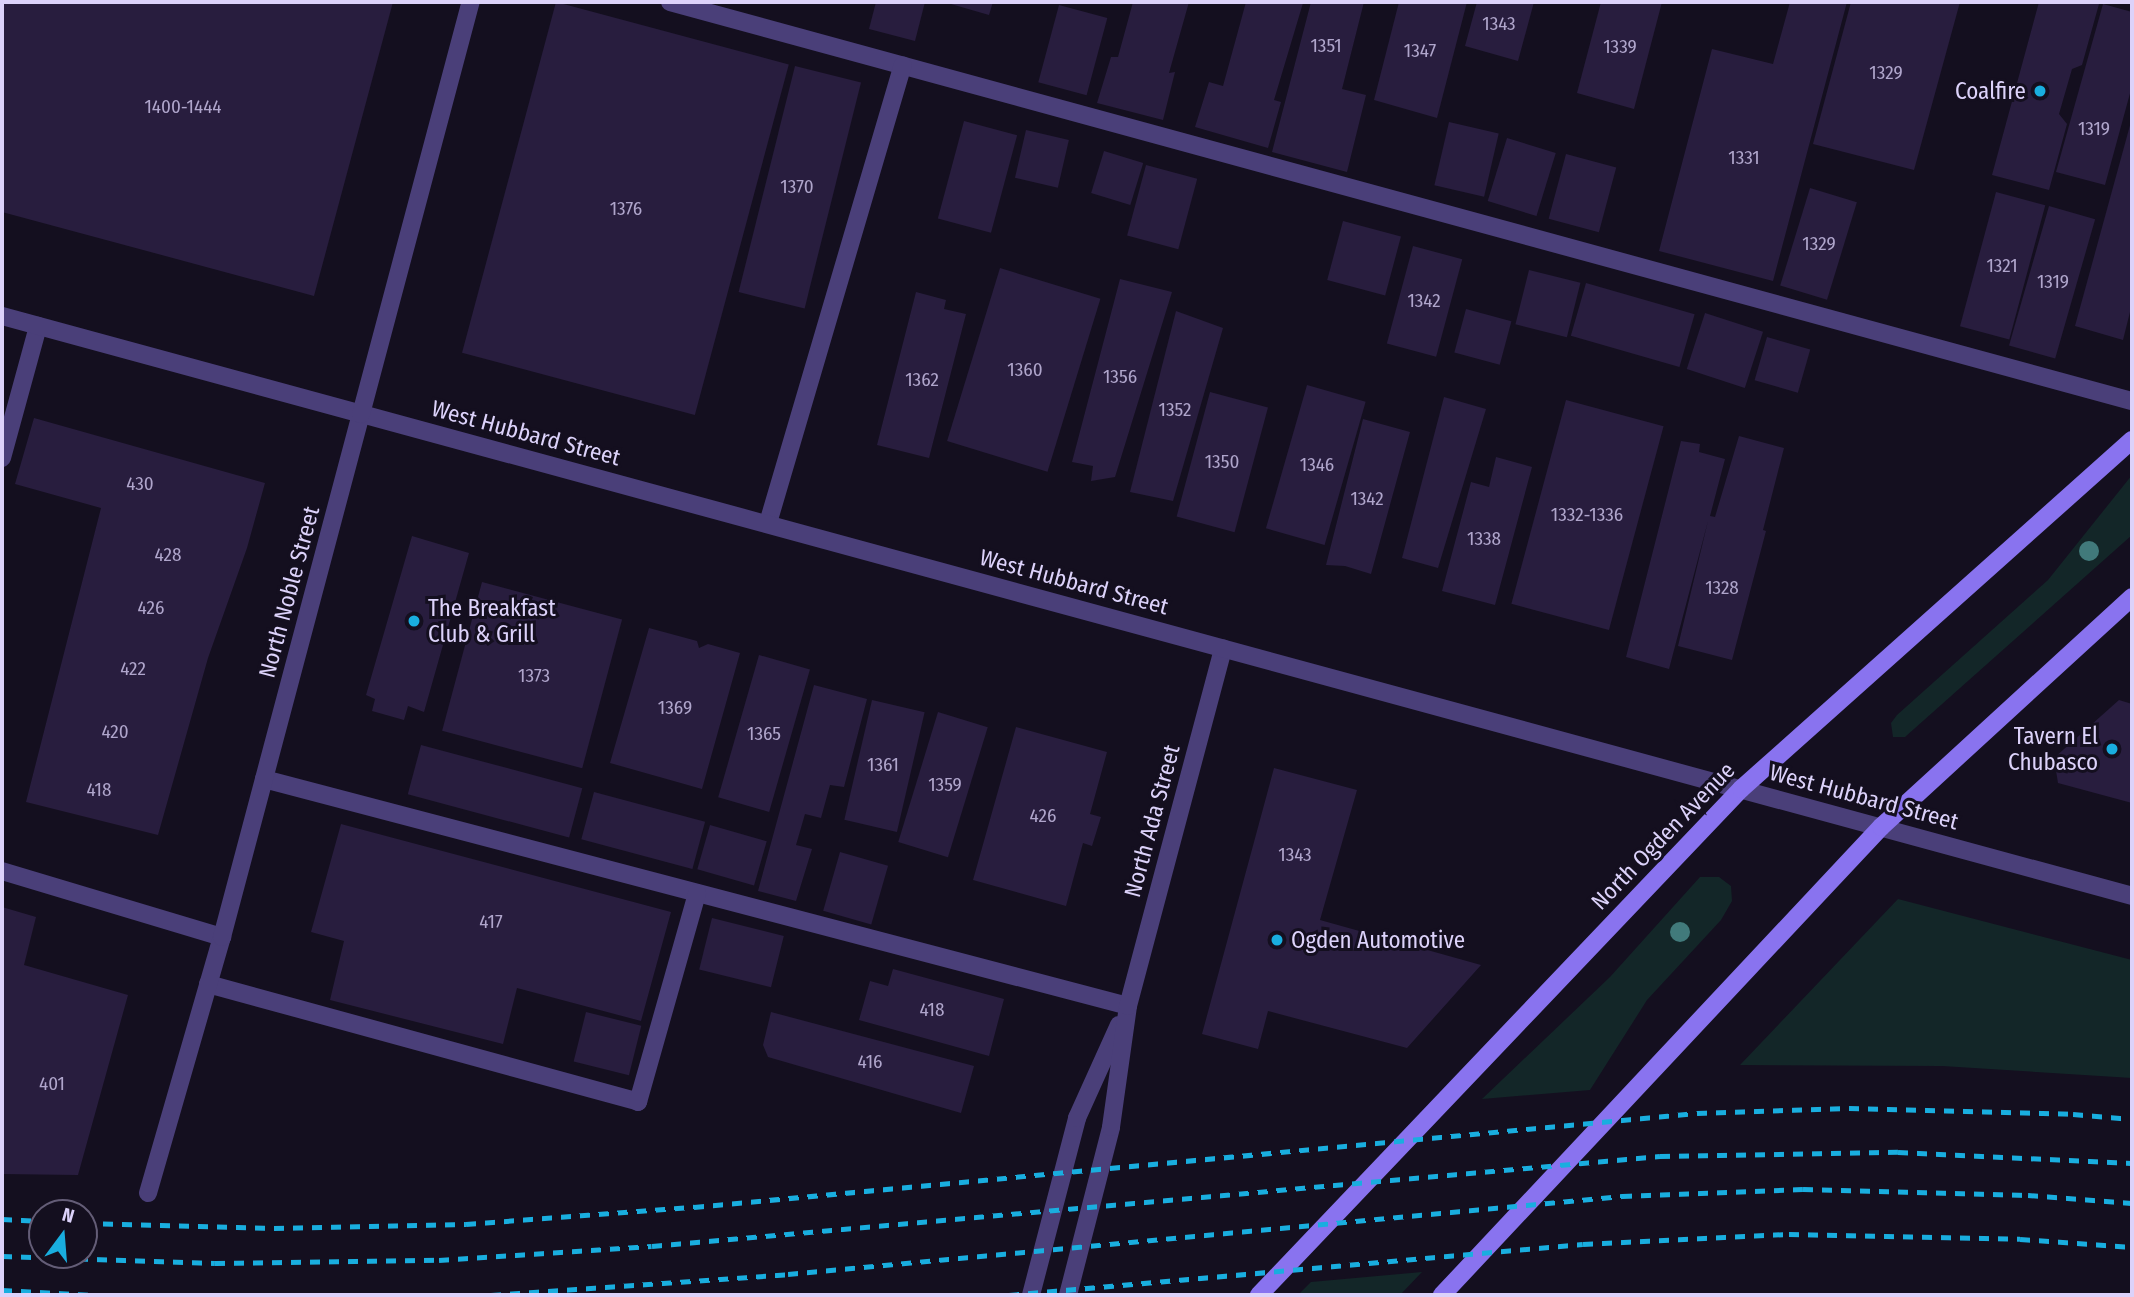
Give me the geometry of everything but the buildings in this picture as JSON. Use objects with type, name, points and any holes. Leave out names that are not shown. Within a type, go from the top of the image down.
[{"type":"main road","name":"North Ogden Avenue","points":[[1259,1295],[1741,789],[2132,440]]},
{"type":"main road","points":[[1442,1295],[1881,827],[2132,597]]},
{"type":"street","name":"North Noble Street","points":[[148,1193],[222,937],[471,2]]},
{"type":"street","points":[[670,2],[2132,401]]},
{"type":"street","points":[[768,523],[902,65]]},
{"type":"street","name":"West Hubbard Street","points":[[2,316],[2132,896]]},
{"type":"street","points":[[2,458],[38,326]]},
{"type":"street","name":"North Ada Street","points":[[1068,1295],[1111,1127],[1128,1006],[1223,648]]},
{"type":"street","points":[[264,779],[1128,1006]]},
{"type":"street","points":[[2,871],[222,937]]},
{"type":"street","points":[[208,984],[638,1102],[697,893]]},
{"type":"street","name":"North Ada Street","points":[[1031,1295],[1077,1118],[1128,1006]]},
{"type":"green space","points":[[2132,475],[2132,535],[1905,737],[1893,737],[1891,723],[1897,715],[2048,580]]},
{"type":"green space","points":[[1700,877],[1719,877],[1731,886],[1732,901],[1721,920],[1647,1000],[1590,1090],[1482,1099],[1610,977]]},
{"type":"green space","points":[[1898,899],[2132,960],[2132,1078],[1942,1066],[1740,1065]]},
{"type":"green space","points":[[1422,1272],[1400,1295],[1298,1295],[1311,1282]]},
{"type":"railway","points":[[98,1223],[274,1228],[466,1224],[694,1207],[1697,1113],[1849,1108],[2073,1114],[2132,1119]]},
{"type":"railway","points":[[2,1256],[215,1263],[439,1260],[652,1246],[1660,1156],[1898,1152],[2132,1163]]},
{"type":"railway","points":[[491,1295],[788,1274],[1622,1196],[1803,1189],[2028,1195],[2132,1203]]},
{"type":"railway","points":[[2,1219],[28,1220]]},
{"type":"railway","points":[[1009,1295],[1583,1244],[1789,1234],[2020,1239],[2132,1247]]},
{"type":"railway","points":[[2,1290],[94,1295]]},
{"type":"place","name":"Coalfire","points":[[2040,91]]},
{"type":"place","name":"The Breakfast Club & Grill","points":[[414,621]]},
{"type":"place","name":"Tavern El Chubasco","points":[[2112,749]]},
{"type":"place","name":"Ogden Automotive","points":[[1277,940]]}]
